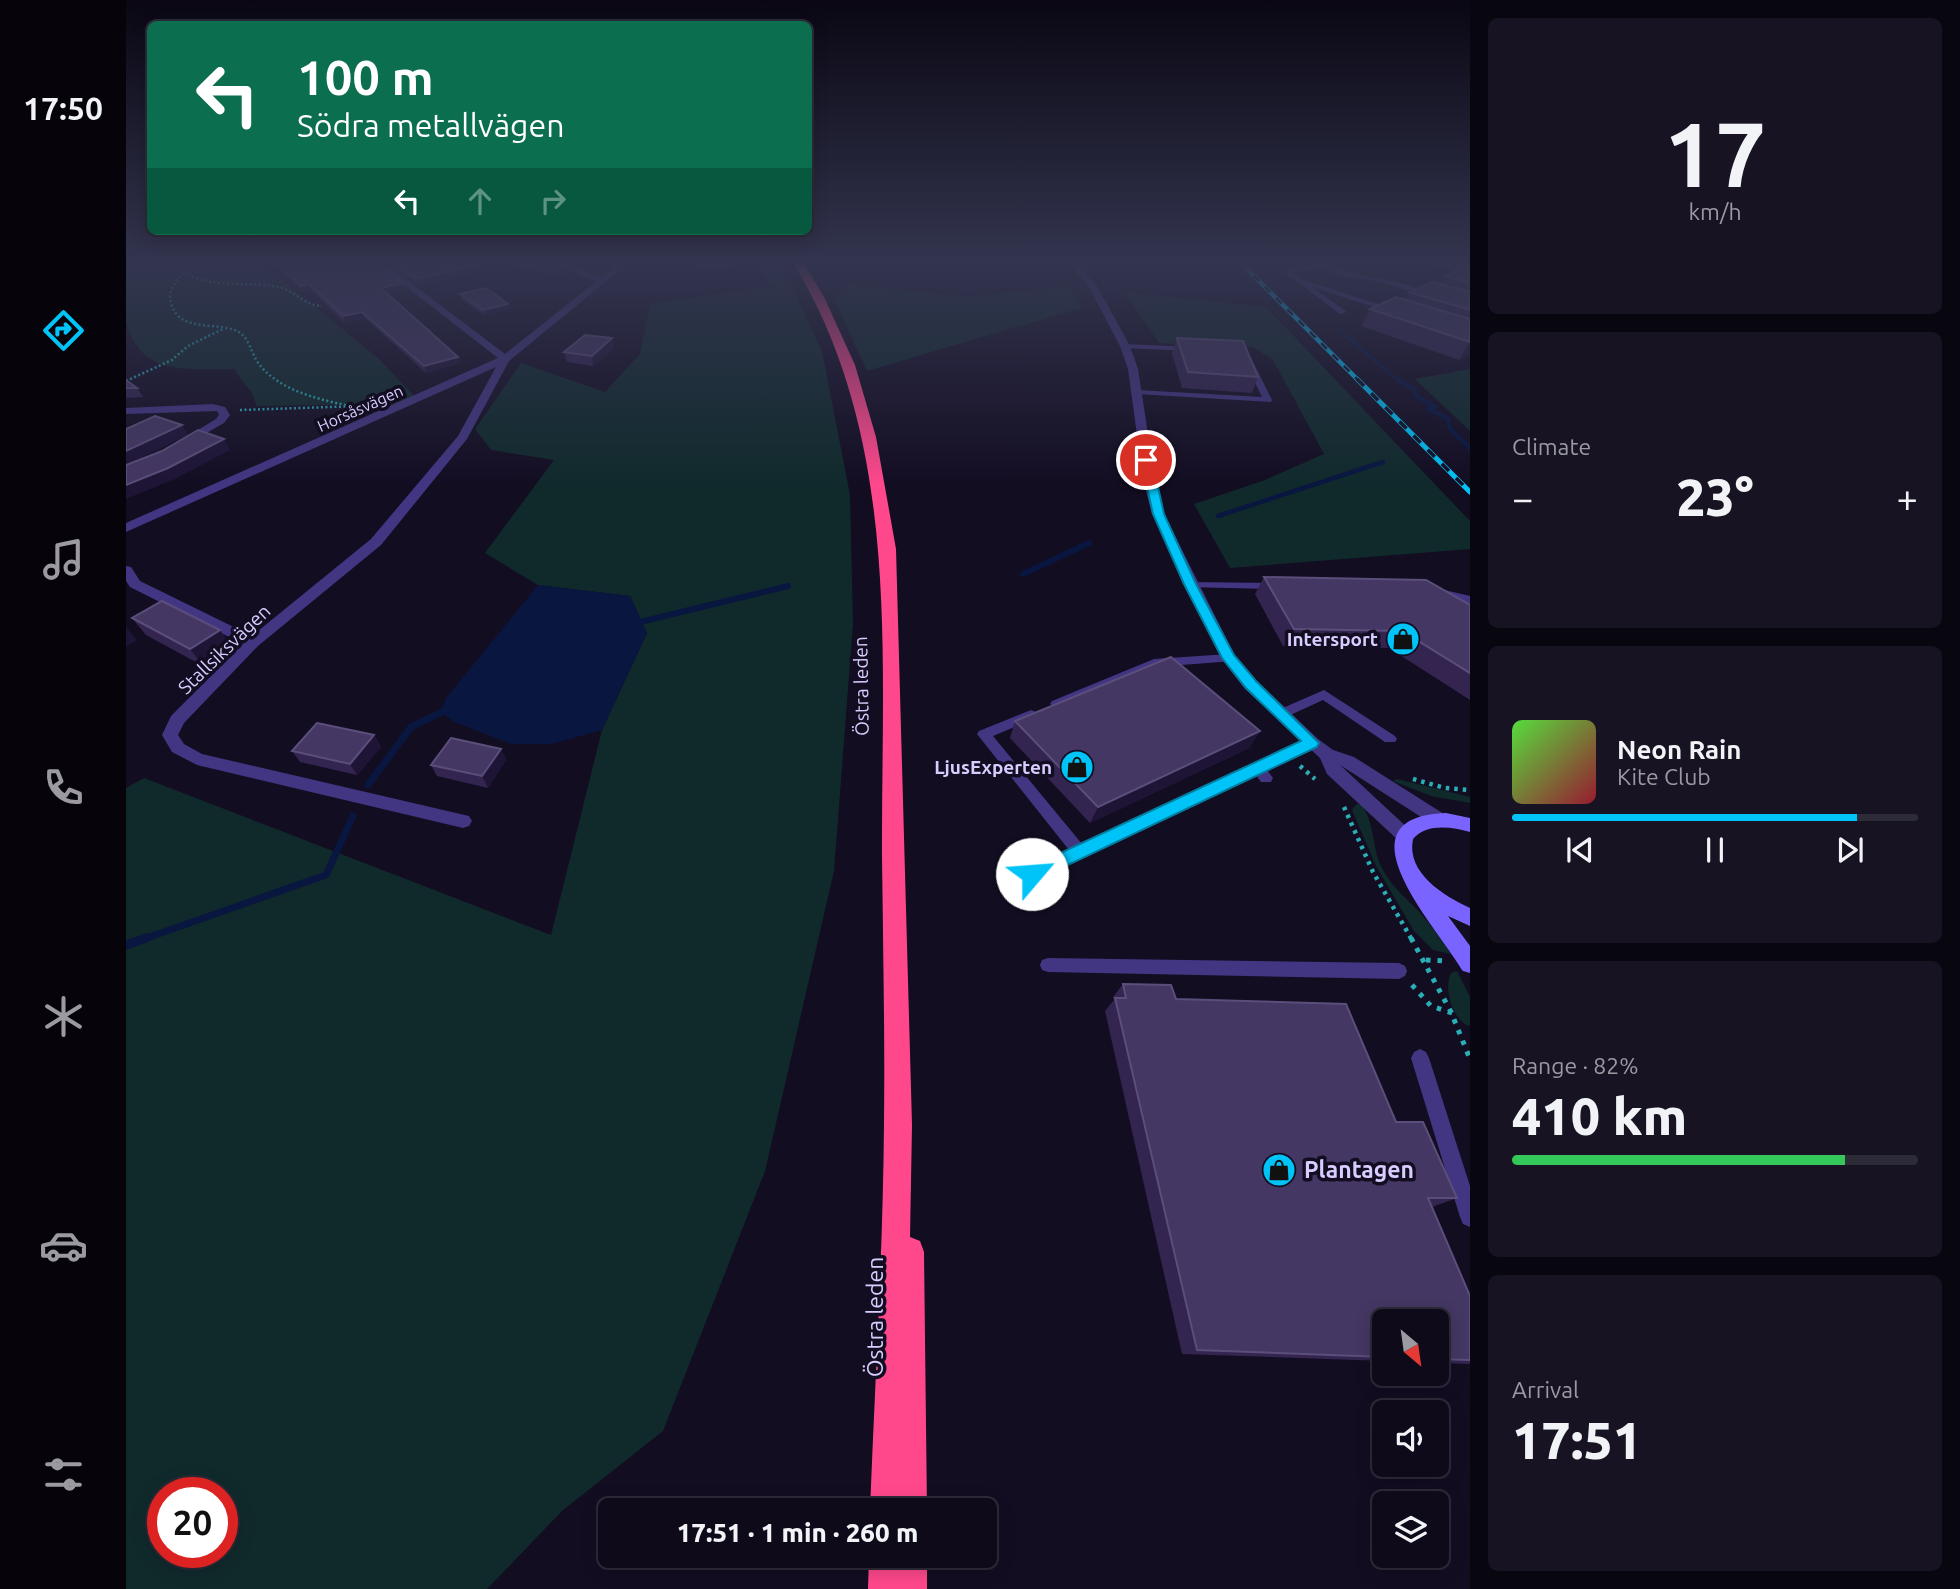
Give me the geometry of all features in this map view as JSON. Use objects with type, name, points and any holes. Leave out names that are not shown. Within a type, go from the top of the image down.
[{"type":"highway","name":"Östra leden","points":[[841,338],[860,393],[875,462],[888,549],[898,1125],[888,1498]]},
{"type":"highway","name":"Östra leden","points":[[898,1125],[909,1251],[909,1498]]},
{"type":"highway","points":[[887,1568],[887,1589]]},
{"type":"highway","points":[[908,1589],[909,1568]]},
{"type":"street","points":[[478,338],[505,359]]},
{"type":"street","name":"Horsåsvägen","points":[[126,528],[505,359],[531,338]]},
{"type":"street","points":[[1121,338],[1133,369],[1149,480],[1158,514],[1190,584],[1229,658],[1281,714],[1326,754],[1348,761],[1438,819]]},
{"type":"street","name":"Stallsiksvägen","points":[[463,821],[197,759],[178,748],[170,735],[177,720],[253,643],[376,542],[463,438],[505,359]]},
{"type":"street","points":[[126,411],[213,407],[221,409],[225,415],[220,421],[169,451]]},
{"type":"street","points":[[126,570],[135,584],[253,643]]},
{"type":"street","points":[[1326,754],[1333,769],[1405,836]]},
{"type":"street","points":[[1468,823],[1438,819],[1423,821],[1412,827],[1405,836],[1402,848],[1405,862],[1428,908],[1454,937],[1470,964]]},
{"type":"street","points":[[1413,876],[1426,891],[1468,918]]},
{"type":"lane","points":[[1125,346],[1205,350]]},
{"type":"lane","points":[[1137,392],[1268,400],[1244,352]]},
{"type":"lane","points":[[1190,584],[1286,586]]},
{"type":"lane","points":[[1419,589],[1470,600]]},
{"type":"lane","points":[[1079,851],[984,734],[1154,663],[1229,658]]},
{"type":"lane","points":[[1281,714],[1324,694],[1390,739]]},
{"type":"lane","points":[[1032,874],[1079,851],[1262,773],[1312,743]]},
{"type":"lane","points":[[1048,965],[1399,971]]},
{"type":"lane","points":[[1420,1058],[1470,1217]]},
{"type":"path","points":[[126,381],[172,360],[188,346],[204,338]]},
{"type":"path","points":[[245,338],[261,367],[282,383],[308,397],[350,405]]},
{"type":"path","points":[[221,409],[350,405],[400,407]]},
{"type":"path","points":[[1410,778],[1445,788],[1470,790]]},
{"type":"path","points":[[1342,804],[1377,879],[1425,960],[1452,1014],[1470,1059]]},
{"type":"path","points":[[1399,971],[1431,1006],[1452,1014]]},
{"type":"green space","points":[[132,338],[354,338],[378,358],[415,397],[400,404],[257,406],[251,392],[234,369],[167,366],[141,351]]},
{"type":"green space","points":[[643,338],[816,338],[822,351],[850,495],[853,624],[834,871],[765,1171],[663,1431],[563,1510],[487,1589],[126,1589],[126,788],[144,778],[551,935],[602,730],[647,633],[630,596],[538,585],[485,553],[554,460],[491,450],[475,429],[521,363],[605,392],[640,354]]},
{"type":"green space","points":[[852,338],[979,338],[867,371]]},
{"type":"green space","points":[[1156,338],[1296,338],[1470,521],[1470,549],[1230,568],[1194,504],[1265,480],[1324,454],[1273,360],[1253,347],[1159,343]]},
{"type":"green space","points":[[1470,369],[1470,431],[1415,379]]},
{"type":"green space","points":[[1397,779],[1470,797],[1470,803],[1431,796],[1393,781]]},
{"type":"green space","points":[[1357,804],[1362,805],[1366,813],[1384,872],[1429,923],[1451,954],[1433,950],[1414,931],[1376,866],[1352,810]]},
{"type":"green space","points":[[1457,971],[1470,997],[1470,1026],[1459,1018],[1451,1004],[1449,979],[1451,973]]},
{"type":"water","points":[[538,585],[630,596],[647,633],[602,730],[552,744],[511,744],[454,722],[441,712],[446,698]]},
{"type":"building","points":[[392,338],[437,338],[458,357],[424,366]]},
{"type":"building","points":[[581,338],[612,338],[592,356],[564,352]]},
{"type":"building","points":[[1177,338],[1243,341],[1258,377],[1188,372]]},
{"type":"building","points":[[126,380],[137,388],[126,388]]},
{"type":"building","points":[[155,416],[182,425],[126,451],[126,429]]},
{"type":"building","points":[[198,430],[224,439],[168,468],[126,485],[126,465],[162,451]]},
{"type":"building","points":[[1264,577],[1426,580],[1470,605],[1470,673],[1402,631],[1294,629]]},
{"type":"building","points":[[162,601],[220,630],[190,649],[132,618]]},
{"type":"building","points":[[1171,657],[1260,731],[1098,807],[1015,721]]},
{"type":"building","points":[[317,723],[374,735],[350,764],[292,751]]},
{"type":"building","points":[[451,738],[501,749],[482,776],[431,765]]},
{"type":"building","name":"Plantagen","points":[[1123,984],[1171,985],[1176,999],[1346,1004],[1396,1122],[1423,1122],[1457,1198],[1428,1198],[1470,1296],[1470,1360],[1449,1359],[1449,1309],[1372,1309],[1372,1357],[1197,1350],[1115,998],[1126,998]]},
{"type":"waterway","points":[[1348,338],[1399,381]]},
{"type":"waterway","points":[[1397,379],[1415,390],[1416,396],[1435,407],[1428,409],[1447,418],[1450,429],[1470,448]]},
{"type":"waterway","points":[[1218,516],[1383,462]]},
{"type":"waterway","points":[[1023,574],[1089,543]]},
{"type":"waterway","points":[[636,623],[788,586]]},
{"type":"waterway","points":[[368,785],[411,727],[450,708],[446,710]]},
{"type":"waterway","points":[[141,940],[326,875],[353,816]]},
{"type":"waterway","points":[[126,945],[146,938]]},
{"type":"railway","points":[[1316,338],[1470,492]]},
{"type":"place","name":"Intersport","points":[[1403,639]]},
{"type":"place","name":"LjusExperten","points":[[1077,767]]},
{"type":"place","name":"Plantagen","points":[[1279,1170]]},
{"type":"route","points":[[1032,874],[1312,743],[1251,685],[1229,658],[1190,584],[1158,514],[1146,460]]}]
